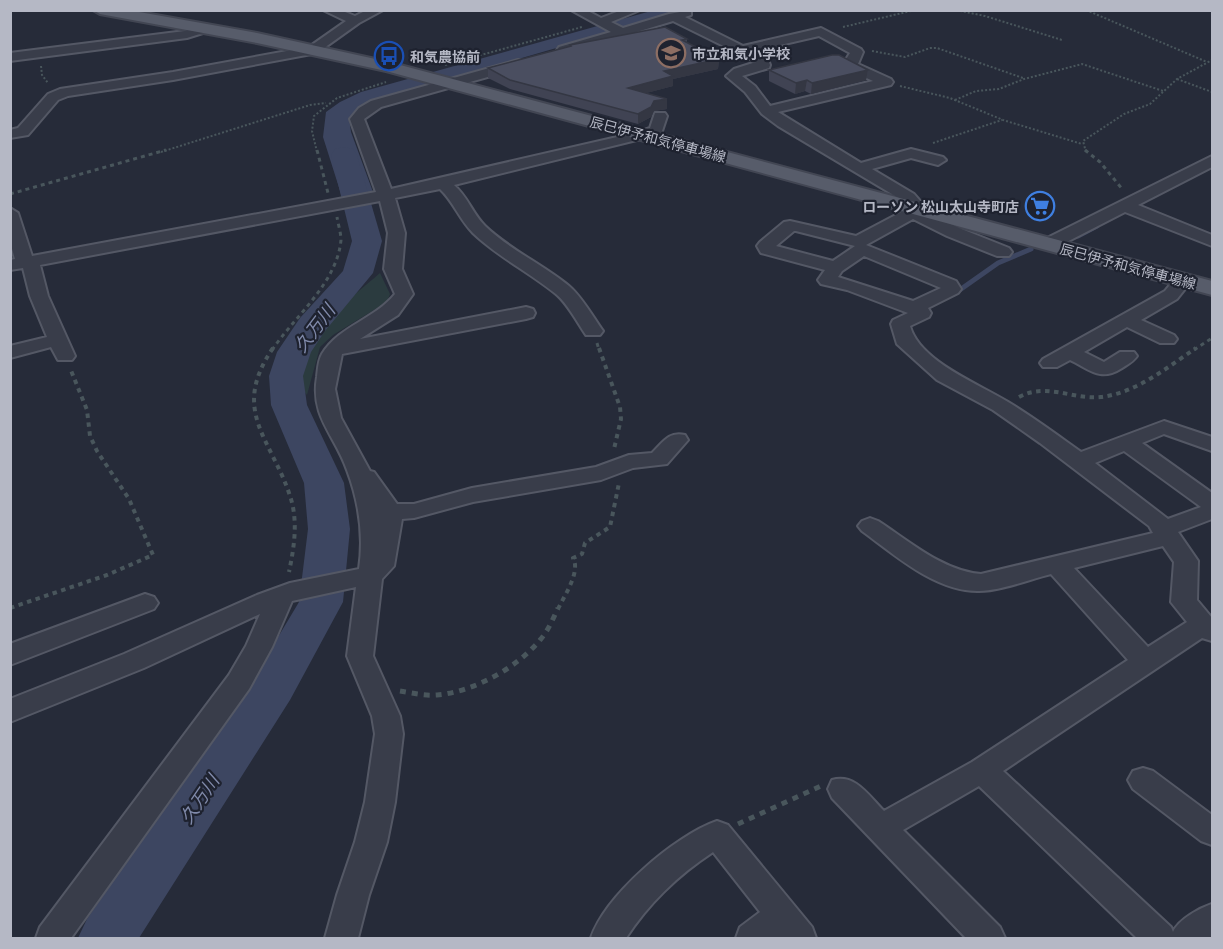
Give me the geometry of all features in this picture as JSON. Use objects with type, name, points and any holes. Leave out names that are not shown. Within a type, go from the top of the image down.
[{"type":"main road","name":"辰巳伊予和気停車場線","points":[[100,10],[313,50],[447,81],[916,211],[1212,288]]},
{"type":"street","points":[[328,10],[355,20]]},
{"type":"street","points":[[10,134],[23,132],[53,97],[65,92],[136,82],[313,50],[355,20],[378,10]]},
{"type":"street","points":[[576,10],[620,31]]},
{"type":"street","points":[[601,22],[635,10]]},
{"type":"street","points":[[10,711],[134,661],[248,608],[286,594],[366,576],[382,566],[391,512],[382,496],[358,468],[339,437],[326,404],[325,389],[330,357],[335,350],[346,338],[391,311],[404,294],[393,268],[397,231],[382,197],[378,177],[357,119],[364,111],[376,104],[447,81],[542,56],[694,10]]},
{"type":"street","points":[[673,16],[765,64],[738,72],[733,76],[750,89],[767,111],[783,123],[908,197],[916,211],[953,232],[1003,252]]},
{"type":"street","points":[[10,57],[187,34],[202,29]]},
{"type":"street","points":[[742,50],[821,32],[857,52],[851,62],[852,66],[886,82]]},
{"type":"street","points":[[767,111],[886,82]]},
{"type":"street","points":[[22,263],[382,197],[443,183],[645,135],[656,131],[660,116]]},
{"type":"street","points":[[860,168],[911,153],[938,160]]},
{"type":"street","points":[[1049,244],[1212,161]]},
{"type":"street","points":[[443,183],[459,198],[463,210],[479,229],[523,264],[564,291],[593,332]]},
{"type":"street","points":[[1126,206],[1212,241]]},
{"type":"street","points":[[880,828],[982,770],[1145,662],[1208,628],[1184,602],[1186,561],[1149,514],[1000,406],[944,376],[904,340],[900,324],[922,313],[852,286],[827,280],[836,267],[860,246],[916,211]]},
{"type":"street","points":[[10,213],[22,263],[61,348],[10,352]]},
{"type":"street","points":[[836,267],[767,249],[766,246],[790,226],[796,226],[860,246],[950,285],[952,289],[914,309]]},
{"type":"street","points":[[1050,363],[1171,295],[1183,280]]},
{"type":"street","points":[[335,350],[526,313]]},
{"type":"street","points":[[1127,320],[1167,339]]},
{"type":"street","points":[[1070,352],[1105,370],[1127,356]]},
{"type":"street","points":[[1078,461],[1164,427],[1212,444]]},
{"type":"street","points":[[391,512],[414,511],[472,495],[601,473],[629,462],[659,459],[676,440]]},
{"type":"street","points":[[1126,442],[1212,504]]},
{"type":"street","points":[[342,939],[353,895],[371,842],[380,802],[389,734],[386,716],[360,656],[366,576],[374,548],[371,514],[358,468]]},
{"type":"street","points":[[870,526],[950,578],[968,584],[1057,565],[1166,533],[1212,511]]},
{"type":"street","points":[[1057,565],[1145,662]]},
{"type":"street","points":[[52,939],[239,682],[286,594]]},
{"type":"street","points":[[10,656],[145,603]]},
{"type":"street","points":[[982,770],[1159,939]]},
{"type":"street","points":[[1143,780],[1212,832]]},
{"type":"street","points":[[843,789],[988,939]]},
{"type":"street","points":[[608,939],[658,876],[684,854],[717,834],[791,927],[752,939]]},
{"type":"street","points":[[1187,939],[1212,919]]},
{"type":"path","points":[[821,32],[915,10]]},
{"type":"path","points":[[956,10],[1062,40]]},
{"type":"path","points":[[1086,10],[1207,62]]},
{"type":"path","points":[[10,194],[185,145],[310,105],[328,103],[355,91],[601,22]]},
{"type":"path","points":[[857,52],[879,52],[908,57],[932,47],[1024,79]]},
{"type":"path","points":[[36,54],[44,79],[65,92]]},
{"type":"path","points":[[1082,144],[1087,137],[1124,114],[1150,104],[1177,79],[1212,60]]},
{"type":"path","points":[[955,100],[976,91],[999,89],[1024,79],[1082,64],[1163,91]]},
{"type":"path","points":[[1177,79],[1212,92]]},
{"type":"path","points":[[886,82],[955,100],[1003,120],[1082,144],[1085,151],[1100,162],[1120,189],[1142,198]]},
{"type":"path","points":[[286,594],[292,558],[294,518],[291,500],[284,481],[258,432],[253,416],[254,395],[266,355],[278,337],[316,295],[334,268],[342,239],[312,124],[314,116],[328,103]]},
{"type":"path","points":[[911,153],[1003,120]]},
{"type":"path","points":[[373,687],[438,696],[458,691],[504,669],[531,650],[542,638],[575,572],[576,563],[573,558],[582,554],[585,543],[610,526],[620,478],[613,442],[622,412],[593,332]]},
{"type":"path","points":[[10,608],[106,575],[153,555],[129,499],[96,451],[90,436],[87,410],[61,348]]},
{"type":"path","points":[[717,834],[835,779],[843,789]]},
{"type":"shaded area","points":[[380,273],[390,294],[387,302],[333,335],[320,347],[307,395],[299,379],[300,362],[308,345],[336,312]]},
{"type":"water","points":[[651,11],[684,11],[377,100],[358,108],[349,118],[351,132],[373,192],[342,197],[323,137],[326,112],[340,102],[361,92]]},
{"type":"building","points":[[665,27],[687,39],[682,40],[719,59],[664,71],[673,76],[628,88],[667,99],[654,101],[651,107],[638,114],[510,80],[488,68],[570,45]]},
{"type":"building","points":[[839,55],[868,70],[812,83],[807,80],[796,83],[769,70]]},
{"type":"waterway","name":"久万川","points":[[107,938],[273,687],[321,602],[329,529],[324,483],[289,405],[286,376],[294,352],[312,325],[358,273],[367,241],[344,155]]},
{"type":"waterway","points":[[1078,236],[1097,226]]},
{"type":"waterway","points":[[954,294],[998,263],[1031,249]]},
{"type":"place","name":"市立和気小学校","points":[[671,53]]},
{"type":"place","name":"和気農協前","points":[[389,56]]},
{"type":"place","name":"ローソン 松山太山寺町店","points":[[1040,206]]}]
